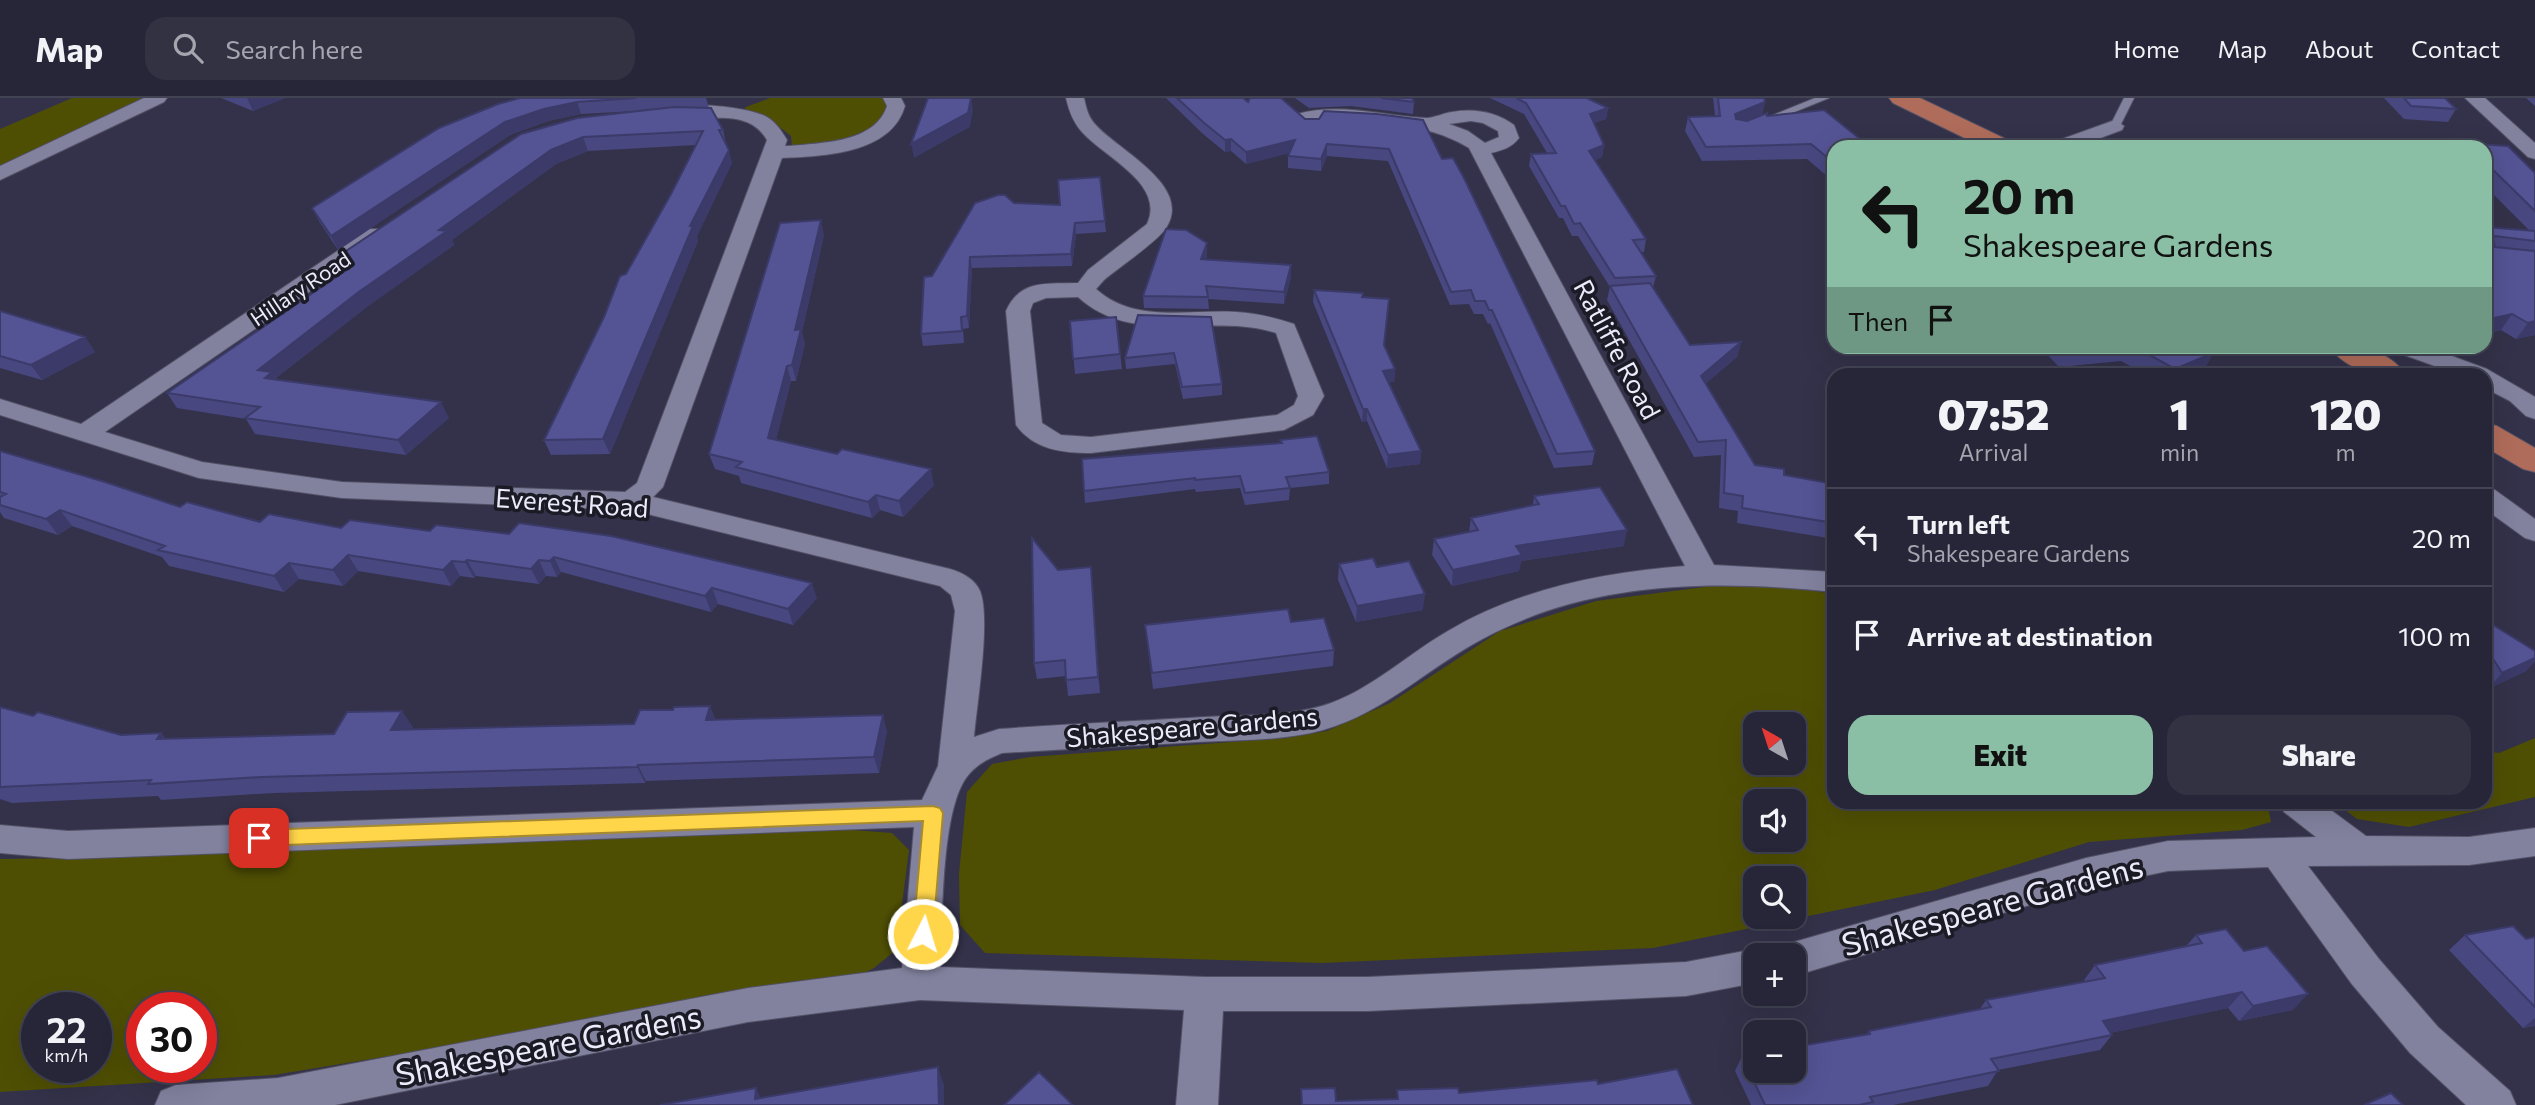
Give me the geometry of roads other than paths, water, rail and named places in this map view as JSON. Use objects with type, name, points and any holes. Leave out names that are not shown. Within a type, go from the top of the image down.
[{"type":"highway","points":[[1901,98],[1988,140]]},
{"type":"highway","points":[[2357,354],[2379,368]]},
{"type":"highway","points":[[2492,437],[2535,462]]},
{"type":"street","points":[[0,174],[158,98]]},
{"type":"street","points":[[719,112],[753,98]]},
{"type":"street","points":[[774,153],[824,149],[866,137],[892,118],[896,106],[892,98]]},
{"type":"street","points":[[1075,98],[1079,115],[1094,135],[1125,156],[1141,171],[1156,192],[1162,211],[1161,220],[1156,226],[1096,275],[1084,290],[1042,291],[1023,299],[1018,311],[1030,425],[1038,436],[1064,445],[1091,445],[1283,422],[1304,410],[1311,396],[1286,329],[1262,320],[1241,317],[1156,320],[1115,312],[1092,300],[1084,290]]},
{"type":"street","points":[[2474,98],[2535,153]]},
{"type":"street","points":[[631,501],[649,487],[774,153],[776,140],[769,127],[749,117],[719,112],[646,115]]},
{"type":"street","name":"Ratliffe Road","points":[[1302,115],[1318,114],[1431,124],[1462,134],[1482,150],[1704,574]]},
{"type":"street","name":"Ratliffe Road","points":[[1431,124],[1455,116],[1476,116],[1495,121],[1507,129],[1509,138],[1506,142],[1482,150]]},
{"type":"street","points":[[2077,140],[2115,126]]},
{"type":"street","name":"Hillary Road","points":[[86,433],[391,225]]},
{"type":"street","points":[[2420,354],[2454,368]]},
{"type":"street","points":[[2492,381],[2535,379]]},
{"type":"street","points":[[2492,384],[2519,396],[2535,411]]},
{"type":"street","name":"Everest Road","points":[[0,408],[199,470],[342,489],[631,501],[950,579],[965,590],[970,611],[955,766]]},
{"type":"street","points":[[2492,501],[2535,532]]},
{"type":"street","name":"Shakespeare Gardens","points":[[955,766],[975,750],[999,741],[1233,728],[1321,719],[1362,703],[1475,629],[1536,603],[1609,584],[1704,574],[1769,574],[1827,581]]},
{"type":"street","points":[[920,983],[933,813],[955,766]]},
{"type":"street","points":[[2305,809],[2359,850]]},
{"type":"street","points":[[0,839],[68,845],[933,813]]},
{"type":"street","name":"Shakespeare Gardens","points":[[1806,955],[2086,873],[2168,856],[2359,850],[2469,851],[2535,842]]},
{"type":"street","points":[[2278,854],[2365,971],[2424,1040],[2495,1105]]},
{"type":"street","name":"Shakespeare Gardens","points":[[176,1105],[278,1097],[748,1005],[920,983],[1205,994],[1368,994],[1686,979],[1743,968]]},
{"type":"street","points":[[1197,1105],[1205,994]]},
{"type":"lane","points":[[1750,127],[1824,98]]},
{"type":"lane","points":[[2115,126],[2129,98]]}]
